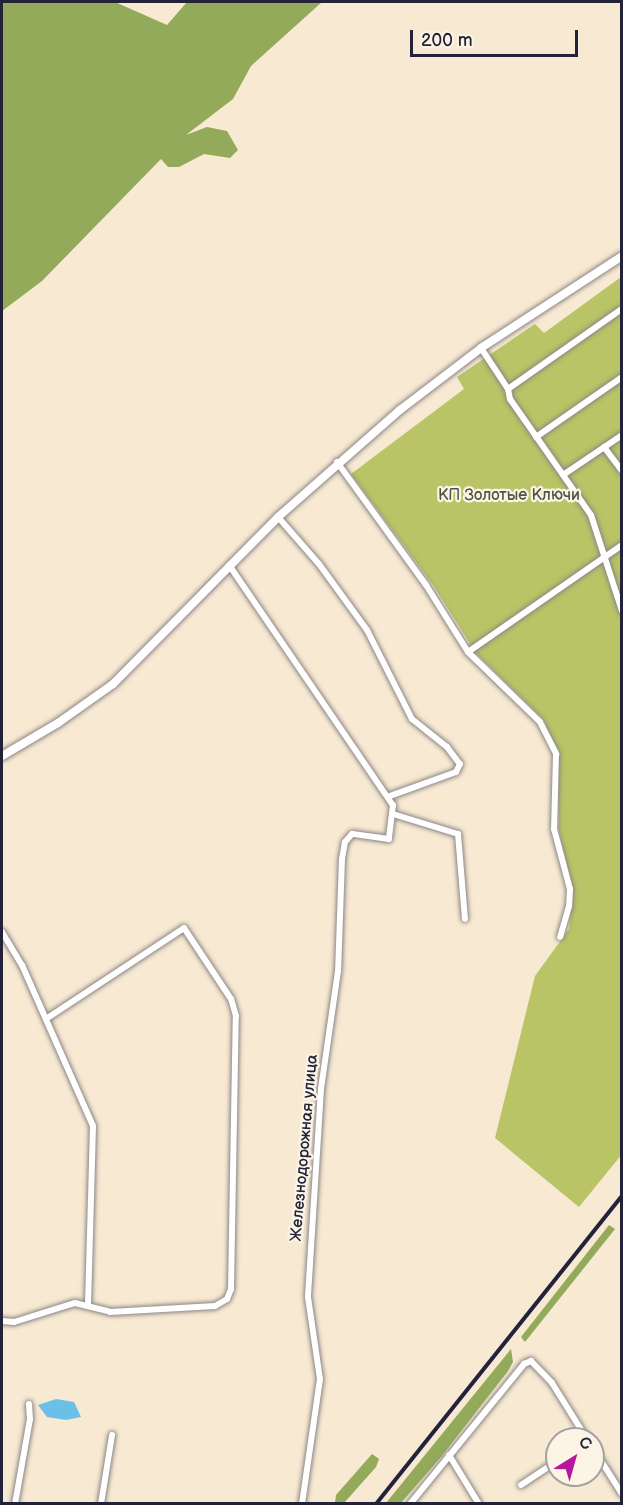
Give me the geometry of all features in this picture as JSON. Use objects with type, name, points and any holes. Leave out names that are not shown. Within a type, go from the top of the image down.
[{"type":"street","points":[[2,756],[58,723],[112,684],[229,565],[338,462],[481,348],[621,256]]},
{"type":"street","points":[[508,389],[621,309]]},
{"type":"street","points":[[481,348],[508,389],[510,399],[591,515],[621,610]]},
{"type":"street","points":[[536,437],[621,377]]},
{"type":"street","points":[[563,476],[621,435]]},
{"type":"street","points":[[604,447],[621,471]]},
{"type":"street","points":[[338,462],[426,585],[468,652],[540,722],[556,754],[554,829],[570,889],[569,906],[560,937]]},
{"type":"street","points":[[278,517],[319,564],[367,630],[412,719],[447,747],[460,764],[456,772],[390,796]]},
{"type":"street","points":[[468,652],[621,545]]},
{"type":"street","points":[[229,565],[390,796],[393,814],[458,834],[465,919]]},
{"type":"street","name":"Железнодорожная улица","points":[[302,1503],[320,1378],[308,1297],[321,1089],[338,971],[342,859],[345,842],[352,834],[389,838],[393,814]]},
{"type":"street","points":[[2,1321],[14,1322],[66,1304],[88,1306],[110,1312],[215,1306],[230,1295],[236,1016],[231,999],[184,928],[46,1019]]},
{"type":"street","points":[[2,932],[22,965],[93,1126],[88,1306]]},
{"type":"street","points":[[410,1503],[524,1364],[531,1361],[539,1366],[579,1427]]},
{"type":"street","points":[[15,1503],[30,1419],[28,1404]]},
{"type":"street","points":[[101,1503],[112,1435]]},
{"type":"street","points":[[449,1455],[479,1503]]},
{"type":"street","points":[[605,1468],[621,1494]]},
{"type":"street","points":[[521,1485],[545,1469]]},
{"type":"green space","points":[[2,2],[115,2],[167,25],[187,2],[322,2],[251,66],[233,99],[186,135],[207,127],[227,131],[238,150],[230,158],[204,154],[179,167],[168,167],[161,159],[42,281],[2,311]]},
{"type":"green space","name":"КП Золотые Ключи","points":[[621,277],[622,1154],[579,1207],[495,1138],[535,976],[569,929],[573,889],[559,832],[558,750],[543,719],[476,653],[433,585],[351,474],[464,389],[457,377],[535,324],[544,333]]},
{"type":"green space","points":[[609,1225],[615,1229],[525,1342],[521,1337]]},
{"type":"green space","points":[[511,1349],[513,1362],[508,1371],[441,1457],[401,1503],[386,1503]]},
{"type":"green space","points":[[372,1454],[379,1459],[376,1467],[344,1503],[335,1503],[336,1495]]},
{"type":"water","points":[[56,1399],[74,1402],[81,1417],[66,1420],[47,1417],[38,1405]]},
{"type":"railway","points":[[376,1504],[622,1196]]}]
